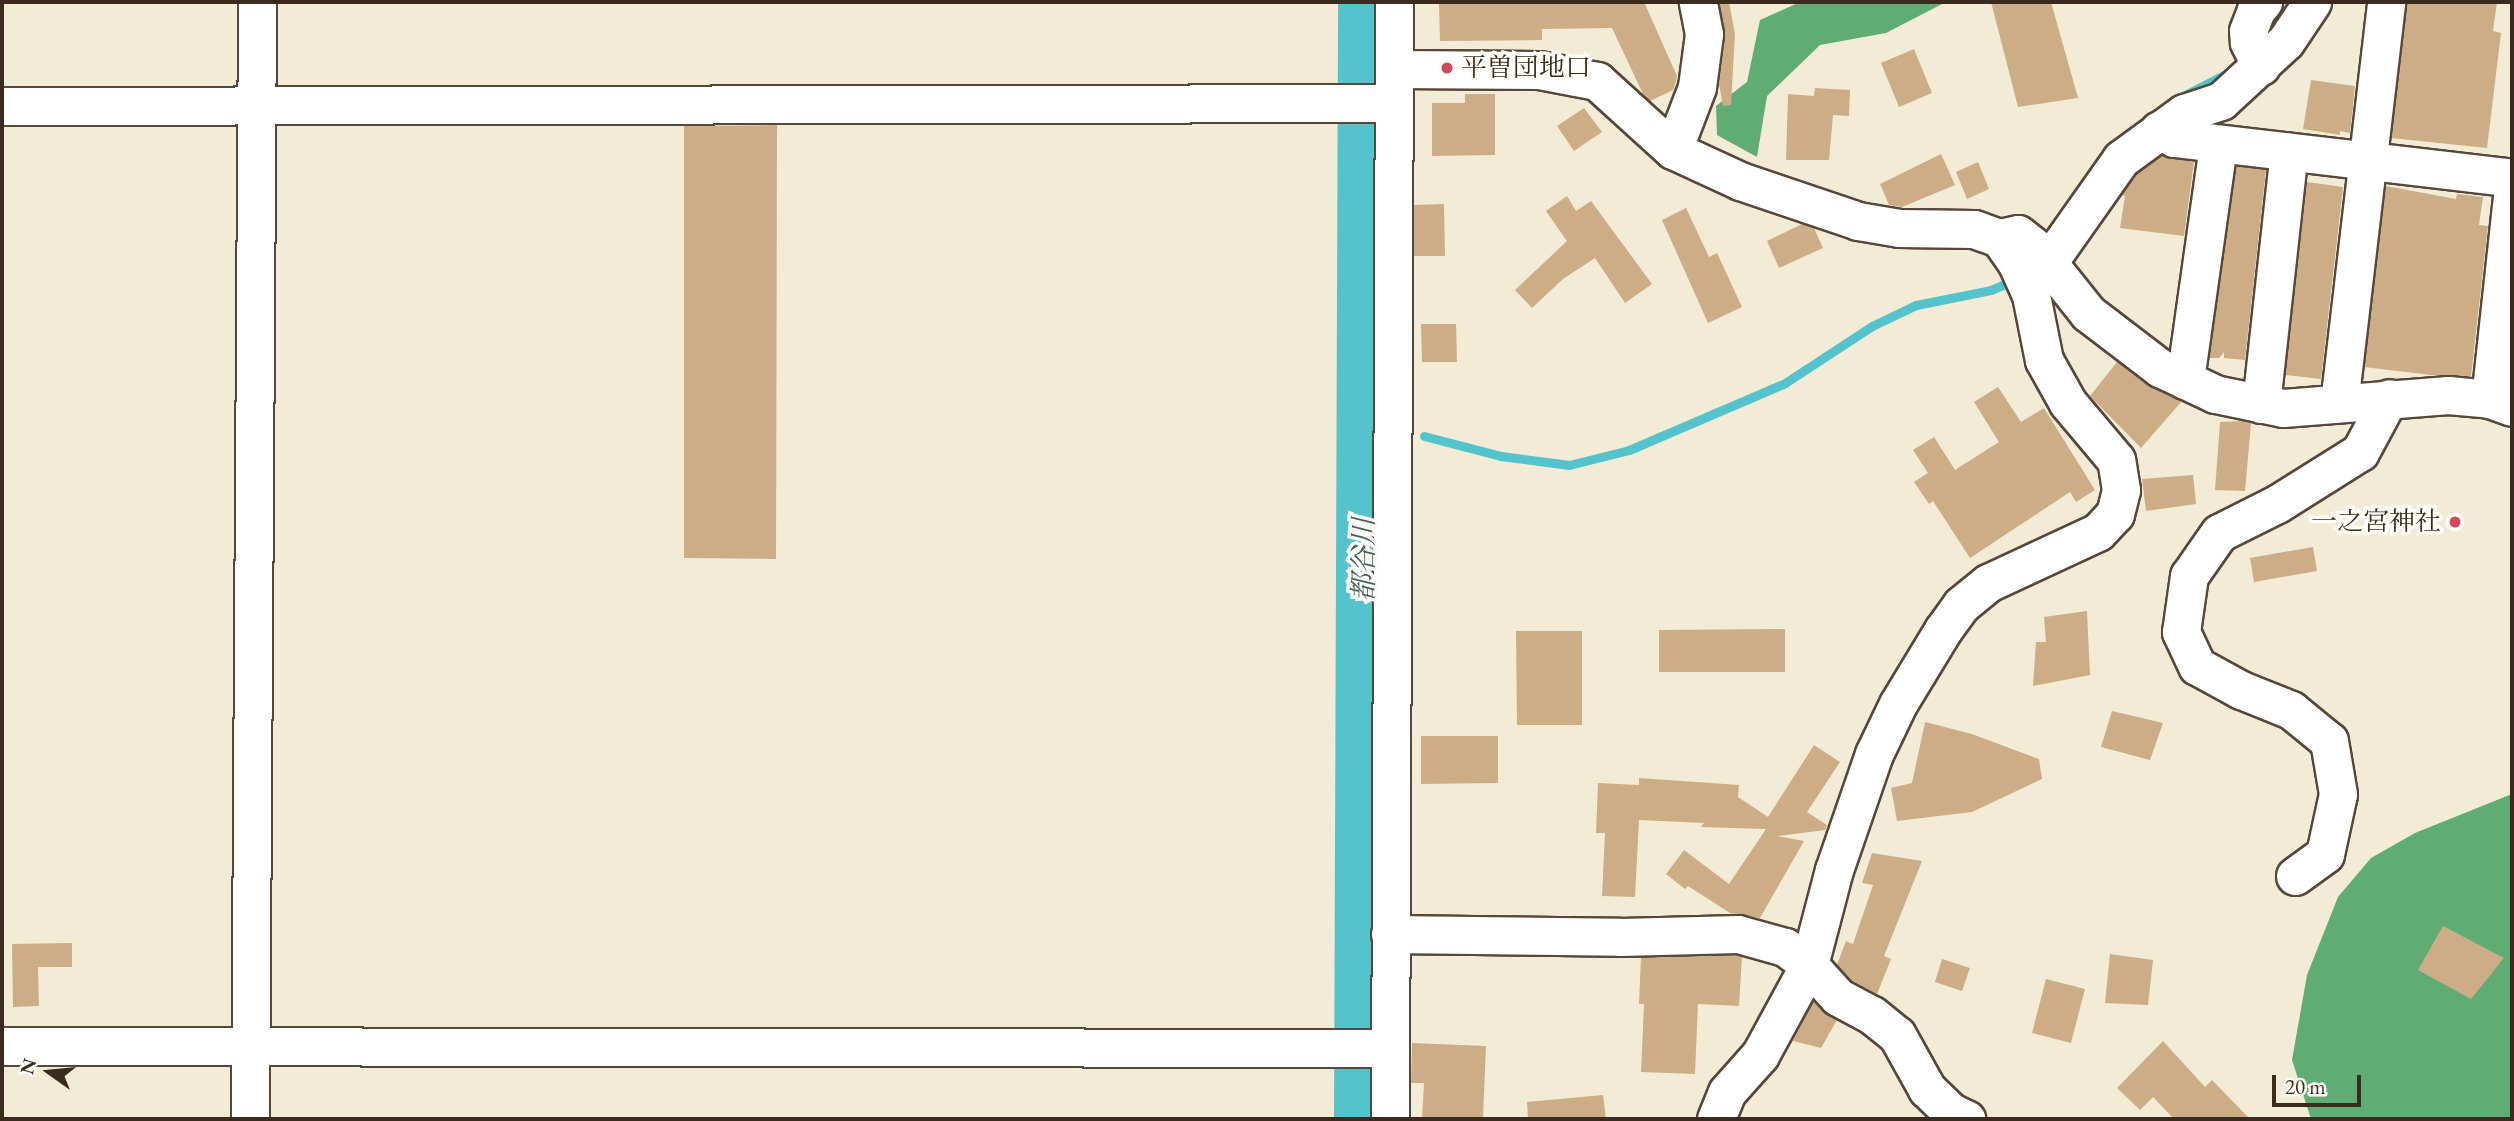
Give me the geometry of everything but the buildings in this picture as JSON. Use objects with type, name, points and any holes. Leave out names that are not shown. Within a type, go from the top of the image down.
[{"type":"street","points":[[250,1119],[257,2]]},
{"type":"street","points":[[1390,1119],[1372,1048],[1390,934],[1381,96],[1394,2]]},
{"type":"street","points":[[1673,150],[1697,87],[1704,34],[1698,2]]},
{"type":"street","points":[[2255,57],[2248,32],[2256,10],[2263,2]]},
{"type":"street","points":[[2047,264],[2121,159],[2184,113],[2221,101],[2255,57],[2286,41],[2312,2]]},
{"type":"street","points":[[2342,402],[2341,387],[2386,2]]},
{"type":"street","points":[[2,106],[1381,96],[1539,70],[1597,80],[1673,150],[1740,181],[1858,221],[1899,228],[1974,229],[1999,238],[2018,234],[2037,249],[2088,313],[2160,368],[2215,394],[2283,408],[2448,395],[2501,403],[2512,198]]},
{"type":"street","points":[[2159,130],[2174,138],[2218,144],[2512,178]]},
{"type":"street","points":[[2185,380],[2218,144]]},
{"type":"street","points":[[2261,404],[2290,152]]},
{"type":"street","points":[[1716,1119],[1727,1092],[1760,1055],[1809,965],[1834,870],[1874,754],[1898,704],[1943,630],[1961,605],[1988,583],[2098,532],[2115,514],[2121,490],[2116,460],[2068,403],[2044,359],[2031,295],[2016,262],[1999,238]]},
{"type":"street","points":[[2295,876],[2325,854],[2338,794],[2329,741],[2291,710],[2241,690],[2197,666],[2181,632],[2189,576],[2219,533],[2277,504],[2360,452],[2389,398]]},
{"type":"street","points":[[1390,934],[1620,937],[1738,934],[1785,947],[1809,965],[1838,997],[1872,1014],[1897,1035],[1927,1089],[1951,1112],[1966,1119]]},
{"type":"street","points":[[2,1046],[1372,1048]]},
{"type":"green space","points":[[1800,2],[1946,2],[1886,33],[1820,45],[1767,96],[1757,157],[1717,135],[1716,106],[1747,82],[1760,20]]},
{"type":"green space","points":[[2512,794],[2512,1119],[2311,1119],[2292,1060],[2307,975],[2338,897],[2371,858],[2415,833]]},
{"type":"waterway","name":"都谷川","points":[[1361,1119],[1365,2]]},
{"type":"waterway","points":[[2183,96],[2230,72]]},
{"type":"waterway","points":[[1424,436],[1501,456],[1569,465],[1629,450],[1785,383],[1872,326],[1916,305],[1991,290],[2014,280]]},
{"type":"place","name":"平曽団地口","points":[[1447,68]]},
{"type":"place","name":"一之宮神社","points":[[2455,522]]}]
